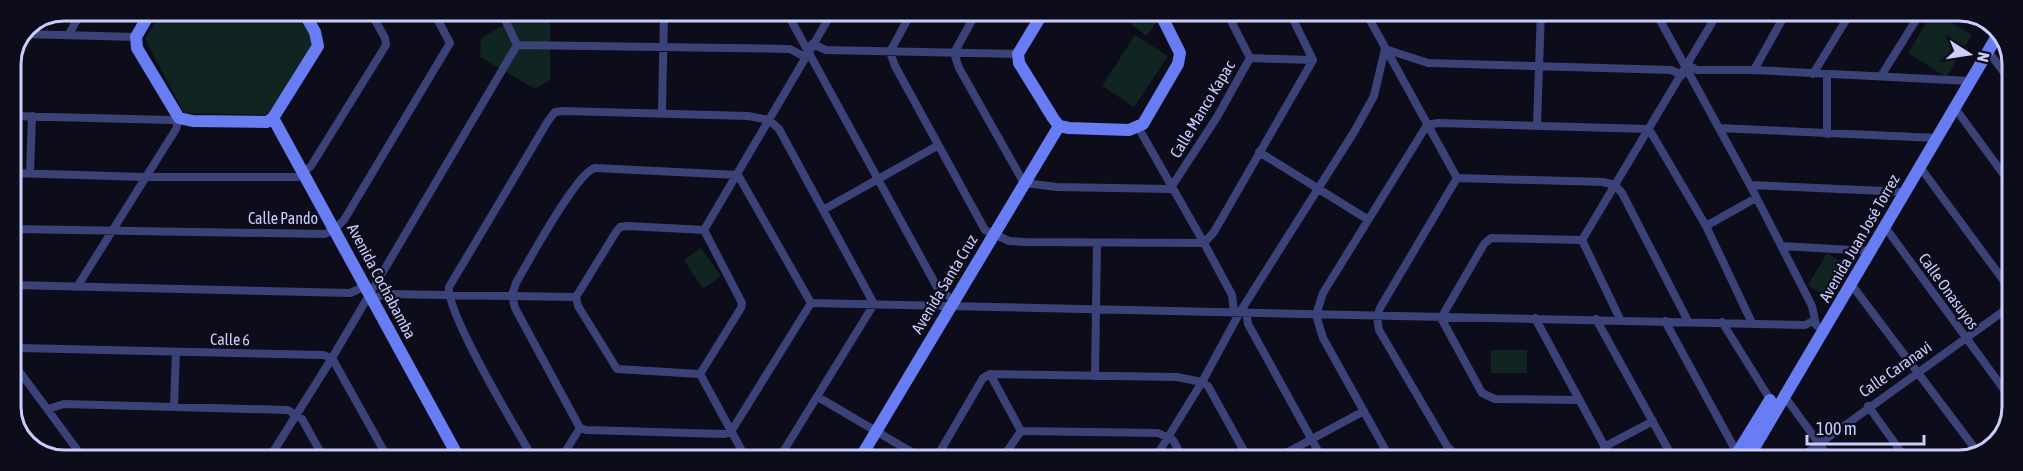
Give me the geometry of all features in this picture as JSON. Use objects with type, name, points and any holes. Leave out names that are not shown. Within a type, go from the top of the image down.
[{"type":"street","points":[[69,34],[76,21]]},
{"type":"street","points":[[77,287],[176,129],[179,118],[137,48],[136,37],[145,21]]},
{"type":"street","points":[[21,116],[170,120],[179,118],[193,121],[267,122],[273,118],[318,46],[315,32],[309,21]]},
{"type":"street","points":[[21,173],[145,177],[298,177],[305,173],[386,45],[385,38],[376,21]]},
{"type":"street","name":"Calle Pando","points":[[21,229],[325,234],[336,229],[344,220],[450,43],[438,21]]},
{"type":"street","points":[[506,21],[518,45]]},
{"type":"street","points":[[662,112],[663,21]]},
{"type":"street","points":[[792,21],[937,287],[951,303]]},
{"type":"street","points":[[704,230],[827,21]]},
{"type":"street","points":[[907,21],[890,52],[895,66],[979,222],[993,234],[1009,241],[1204,243],[1214,232],[1313,60]]},
{"type":"street","points":[[972,21],[954,53],[959,68],[1024,183],[1056,187],[1170,189]]},
{"type":"street","points":[[1038,21],[1018,54],[1019,63],[1059,126],[1129,130],[1143,124],[1178,63],[1178,46],[1164,21]]},
{"type":"street","name":"Calle Manco Kapac","points":[[1170,189],[1217,117],[1250,58],[1231,21]]},
{"type":"street","points":[[1294,21],[1313,60]]},
{"type":"street","points":[[1370,21],[1457,178]]},
{"type":"street","points":[[1538,124],[1540,21]]},
{"type":"street","points":[[1660,21],[1750,185],[1812,306],[1813,321],[1824,331]]},
{"type":"street","points":[[1582,240],[1713,21]]},
{"type":"street","points":[[1754,70],[1782,21]]},
{"type":"street","points":[[1813,74],[1845,21]]},
{"type":"street","points":[[1881,76],[1915,21]]},
{"type":"street","points":[[34,34],[136,37]]},
{"type":"street","name":"Avenida Juan José Torrez","points":[[1748,450],[1773,405],[1785,397],[1994,40]]},
{"type":"street","points":[[518,45],[1018,54]]},
{"type":"street","points":[[272,450],[332,358],[518,45]]},
{"type":"street","points":[[1384,49],[1428,63],[1754,70],[1970,81]]},
{"type":"street","points":[[1160,450],[1202,382],[1240,312],[1374,96],[1384,49]]},
{"type":"street","points":[[1988,51],[2002,70]]},
{"type":"street","points":[[1250,58],[1313,60]]},
{"type":"street","points":[[1827,75],[1827,134]]},
{"type":"street","points":[[1954,108],[2002,173]]},
{"type":"street","points":[[529,450],[458,321],[448,295],[449,287],[555,112],[662,112],[748,116],[769,120],[779,129],[874,304]]},
{"type":"street","points":[[30,173],[32,116]]},
{"type":"street","name":"Avenida Cochabamba","points":[[273,118],[336,229],[455,450]]},
{"type":"street","points":[[1385,450],[1323,338],[1316,315],[1323,293],[1427,125],[1437,123],[1538,124],[1649,129]]},
{"type":"street","name":"Avenida Santa Cruz","points":[[865,450],[1059,126]]},
{"type":"street","points":[[1138,127],[1170,189],[1204,243],[1318,450]]},
{"type":"street","points":[[1719,128],[1937,138]]},
{"type":"street","points":[[1649,129],[1706,226],[1752,323]]},
{"type":"street","points":[[823,210],[937,146]]},
{"type":"street","points":[[1259,152],[1367,219]]},
{"type":"street","points":[[1920,167],[2002,278]]},
{"type":"street","points":[[738,174],[587,169],[522,273],[512,295],[515,308],[580,428],[724,434],[732,430],[811,303]]},
{"type":"street","points":[[738,174],[811,303]]},
{"type":"street","points":[[1457,178],[1603,182],[1615,185],[1622,193],[1688,321]]},
{"type":"street","points":[[1449,450],[1379,330],[1377,317],[1457,178]]},
{"type":"street","points":[[1750,185],[1905,192]]},
{"type":"street","points":[[1706,226],[1756,198]]},
{"type":"street","points":[[700,374],[617,369],[578,306],[576,297],[620,227],[704,230]]},
{"type":"street","name":"Calle Onasuyos","points":[[1885,227],[1965,339],[2002,386]]},
{"type":"street","points":[[700,374],[742,303],[704,230]]},
{"type":"street","points":[[1442,318],[1484,244],[1491,238],[1582,240]]},
{"type":"street","points":[[1582,240],[1620,319]]},
{"type":"street","points":[[1095,376],[1097,243]]},
{"type":"street","points":[[1781,246],[1871,251]]},
{"type":"street","points":[[1851,284],[1916,374],[1974,448]]},
{"type":"street","points":[[21,285],[576,297]]},
{"type":"street","points":[[811,303],[951,303],[1377,317],[1596,318],[1805,325],[1813,321]]},
{"type":"street","points":[[784,450],[874,304]]},
{"type":"street","name":"Calle Caranavi","points":[[1810,450],[2002,311]]},
{"type":"street","points":[[1442,318],[1482,393],[1487,396],[1495,399],[1579,400]]},
{"type":"street","points":[[1535,318],[1606,450]]},
{"type":"street","points":[[1596,318],[1669,450]]},
{"type":"street","points":[[1665,321],[1739,450]]},
{"type":"street","points":[[1722,322],[1773,405]]},
{"type":"street","name":"Calle 6","points":[[21,348],[323,355],[332,358]]},
{"type":"street","points":[[174,407],[176,352]]},
{"type":"street","points":[[332,358],[383,450]]},
{"type":"street","points":[[21,373],[78,450]]},
{"type":"street","points":[[700,374],[742,450]]},
{"type":"street","points":[[990,374],[1022,430]]},
{"type":"street","points":[[941,450],[983,378],[990,374],[1177,377],[1202,382],[1213,394],[1244,450]]},
{"type":"street","points":[[818,397],[909,450]]},
{"type":"street","points":[[1785,397],[1823,450]]},
{"type":"street","points":[[48,409],[64,404],[295,412],[302,419],[319,450]]},
{"type":"street","points":[[1868,406],[1901,450]]},
{"type":"street","points":[[1292,450],[1364,411]]},
{"type":"street","points":[[1604,447],[1653,421]]},
{"type":"street","points":[[566,450],[580,428]]},
{"type":"street","points":[[1022,430],[1145,432],[1168,436],[1177,450]]},
{"type":"street","points":[[1008,450],[1022,430]]},
{"type":"green space","points":[[156,21],[303,21],[315,43],[273,115],[184,113],[145,39]]},
{"type":"green space","points":[[512,21],[550,21],[550,80],[535,89],[480,57],[481,38]]},
{"type":"green space","points":[[1127,21],[1157,21],[1146,36]]},
{"type":"green space","points":[[1928,21],[1948,21],[1972,35],[1946,77],[1908,53]]},
{"type":"green space","points":[[1135,35],[1168,56],[1134,107],[1102,86]]},
{"type":"green space","points":[[701,248],[721,276],[703,289],[684,260]]},
{"type":"green space","points":[[1827,253],[1848,266],[1829,298],[1808,285]]},
{"type":"green space","points":[[1491,350],[1527,350],[1527,373],[1491,373]]}]
